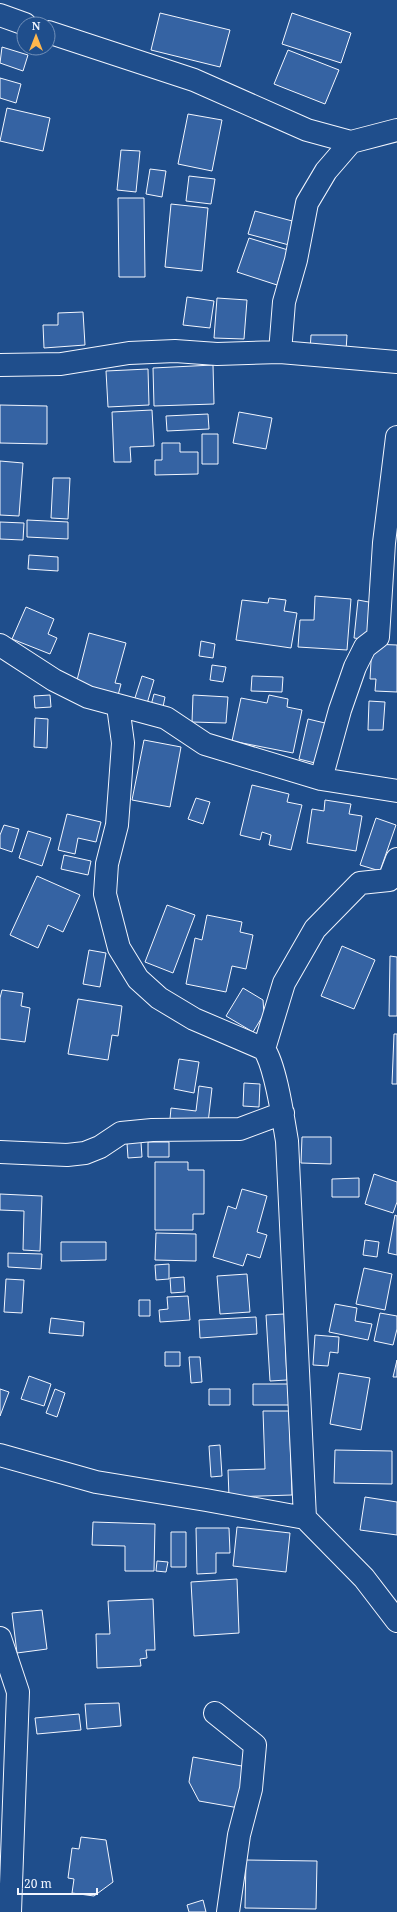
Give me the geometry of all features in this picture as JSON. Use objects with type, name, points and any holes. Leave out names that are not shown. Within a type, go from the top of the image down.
[{"type":"street","points":[[0,15],[16,21]]},
{"type":"street","points":[[56,35],[194,80],[308,130],[351,142],[397,130]]},
{"type":"street","points":[[280,352],[284,302],[296,260],[308,203],[326,171],[351,142]]},
{"type":"street","points":[[0,364],[61,364],[128,353],[175,351],[217,354],[280,352],[397,362]]},
{"type":"street","points":[[321,779],[340,710],[355,667],[364,647],[378,636],[384,543],[397,437]]},
{"type":"street","points":[[0,645],[54,680],[88,697],[166,718],[205,744],[321,779],[397,791]]},
{"type":"street","points":[[118,706],[123,743],[121,778],[117,825],[107,864],[105,894],[119,948],[138,979],[159,998],[194,1018],[264,1049],[270,1059],[283,1112],[287,1141],[305,1518]]},
{"type":"street","points":[[264,1049],[284,983],[315,929],[360,883],[389,880],[397,859]]},
{"type":"street","points":[[0,1152],[67,1155],[85,1153],[100,1147],[121,1133],[152,1130],[240,1129],[283,1112]]},
{"type":"street","points":[[0,1455],[96,1482],[305,1518],[364,1578],[397,1621]]},
{"type":"street","points":[[0,1638],[18,1692],[10,1912]]},
{"type":"street","points":[[215,1713],[255,1745],[251,1789],[239,1835],[228,1912]]},
{"type":"building","points":[[160,13],[230,30],[220,67],[151,50]]},
{"type":"building","points":[[292,13],[351,33],[341,63],[282,44]]},
{"type":"building","points":[[2,47],[16,51],[16,56],[28,56],[23,71],[0,63]]},
{"type":"building","points":[[288,50],[339,70],[325,104],[274,84]]},
{"type":"building","points":[[0,78],[21,84],[16,103],[0,98]]},
{"type":"building","points":[[7,108],[50,118],[43,151],[0,141]]},
{"type":"building","points":[[188,114],[222,120],[212,171],[178,164]]},
{"type":"building","points":[[121,150],[140,151],[136,192],[117,190]]},
{"type":"building","points":[[150,169],[166,171],[162,197],[146,194]]},
{"type":"building","points":[[189,176],[215,179],[211,204],[186,201]]},
{"type":"building","points":[[118,198],[144,198],[145,277],[119,277]]},
{"type":"building","points":[[171,204],[208,208],[202,271],[165,267]]},
{"type":"building","points":[[255,211],[296,222],[289,245],[248,234]]},
{"type":"building","points":[[249,238],[288,250],[277,285],[237,272]]},
{"type":"building","points":[[187,297],[214,301],[210,328],[183,325]]},
{"type":"building","points":[[217,298],[247,300],[244,339],[214,338]]},
{"type":"building","points":[[83,312],[85,345],[44,348],[43,325],[58,325],[58,313]]},
{"type":"building","points":[[311,335],[347,335],[346,351],[310,350]]},
{"type":"building","points":[[213,365],[214,404],[154,406],[153,368]]},
{"type":"building","points":[[148,369],[149,405],[108,407],[106,371]]},
{"type":"building","points":[[0,405],[47,406],[47,444],[0,443]]},
{"type":"building","points":[[152,410],[154,446],[130,447],[131,462],[114,462],[112,412]]},
{"type":"building","points":[[239,412],[272,418],[266,449],[233,443]]},
{"type":"building","points":[[208,414],[209,429],[167,431],[166,416]]},
{"type":"building","points":[[202,434],[218,434],[218,464],[202,464]]},
{"type":"building","points":[[162,443],[180,443],[180,452],[198,452],[198,474],[155,475],[155,460],[162,460]]},
{"type":"building","points":[[0,461],[23,463],[19,516],[0,515]]},
{"type":"building","points":[[53,478],[70,478],[68,519],[51,518]]},
{"type":"building","points":[[27,520],[68,522],[68,539],[27,537]]},
{"type":"building","points":[[0,522],[24,523],[23,540],[0,539]]},
{"type":"building","points":[[29,555],[58,557],[58,571],[28,569]]},
{"type":"building","points":[[315,596],[351,599],[347,650],[298,647],[300,620],[314,620]]},
{"type":"building","points":[[269,598],[286,600],[284,611],[297,613],[291,648],[236,640],[242,600],[268,603]]},
{"type":"building","points":[[358,600],[374,603],[370,640],[354,638]]},
{"type":"building","points":[[26,607],[54,619],[48,634],[57,638],[50,654],[12,639]]},
{"type":"building","points":[[89,633],[126,643],[115,683],[121,684],[117,699],[75,688]]},
{"type":"building","points":[[201,641],[215,644],[213,658],[199,656]]},
{"type":"building","points":[[372,644],[397,645],[397,692],[375,691],[376,679],[370,679]]},
{"type":"building","points":[[212,665],[226,667],[223,682],[210,680]]},
{"type":"building","points":[[142,676],[154,680],[146,707],[133,704]]},
{"type":"building","points":[[252,676],[283,677],[282,692],[251,691]]},
{"type":"building","points":[[154,694],[165,697],[162,712],[150,709]]},
{"type":"building","points":[[50,695],[51,707],[35,708],[34,696]]},
{"type":"building","points":[[193,695],[228,697],[226,723],[192,722]]},
{"type":"building","points":[[269,695],[288,699],[287,707],[302,710],[293,753],[232,741],[241,698],[267,703]]},
{"type":"building","points":[[369,701],[385,702],[383,730],[368,730]]},
{"type":"building","points":[[35,718],[48,719],[47,748],[34,747]]},
{"type":"building","points":[[308,719],[325,723],[315,763],[299,759]]},
{"type":"building","points":[[144,740],[181,747],[170,807],[132,800]]},
{"type":"building","points":[[252,785],[289,794],[287,802],[302,805],[291,850],[269,845],[271,835],[262,832],[260,840],[240,835]]},
{"type":"building","points":[[196,798],[210,802],[203,824],[188,819]]},
{"type":"building","points":[[325,800],[351,804],[349,814],[362,816],[356,851],[307,843],[312,809],[324,811]]},
{"type":"building","points":[[67,814],[101,822],[96,842],[78,838],[75,854],[58,850]]},
{"type":"building","points":[[376,818],[396,825],[380,871],[360,865]]},
{"type":"building","points":[[4,825],[19,829],[12,852],[0,848],[0,835]]},
{"type":"building","points":[[28,831],[51,838],[42,866],[19,858]]},
{"type":"building","points":[[64,855],[91,861],[88,875],[61,869]]},
{"type":"building","points":[[37,876],[80,895],[63,932],[48,925],[38,948],[10,935]]},
{"type":"building","points":[[167,905],[195,915],[173,973],[145,962]]},
{"type":"building","points":[[207,915],[242,922],[240,932],[253,935],[246,969],[232,966],[226,992],[186,984],[195,938],[202,940]]},
{"type":"building","points":[[342,946],[375,960],[354,1009],[321,996]]},
{"type":"building","points":[[89,950],[106,953],[100,987],[83,984]]},
{"type":"building","points":[[390,956],[397,957],[397,1016],[389,1016]]},
{"type":"building","points":[[243,988],[263,1000],[264,1014],[253,1032],[226,1016]]},
{"type":"building","points":[[2,990],[23,993],[21,1006],[30,1008],[25,1042],[0,1039],[0,998]]},
{"type":"building","points":[[78,999],[122,1006],[118,1036],[112,1035],[108,1060],[68,1054]]},
{"type":"building","points":[[394,1034],[397,1034],[397,1084],[392,1084]]},
{"type":"building","points":[[179,1059],[199,1062],[194,1093],[174,1089]]},
{"type":"building","points":[[244,1083],[260,1084],[259,1107],[243,1106]]},
{"type":"building","points":[[199,1086],[212,1088],[208,1123],[170,1119],[171,1108],[196,1111]]},
{"type":"building","points":[[302,1137],[331,1137],[331,1164],[301,1163]]},
{"type":"building","points":[[141,1142],[142,1157],[128,1158],[127,1143]]},
{"type":"building","points":[[148,1142],[169,1142],[169,1157],[148,1157]]},
{"type":"building","points":[[155,1162],[188,1162],[188,1170],[204,1170],[204,1214],[193,1214],[193,1230],[155,1230]]},
{"type":"building","points":[[374,1174],[397,1182],[397,1202],[393,1213],[365,1204]]},
{"type":"building","points":[[359,1178],[359,1197],[332,1197],[332,1179]]},
{"type":"building","points":[[242,1189],[267,1196],[257,1232],[267,1235],[260,1258],[247,1254],[243,1266],[213,1257],[228,1206],[236,1209]]},
{"type":"building","points":[[0,1194],[42,1196],[40,1251],[23,1250],[24,1211],[0,1210]]},
{"type":"building","points":[[395,1215],[397,1216],[397,1255],[388,1253]]},
{"type":"building","points":[[156,1233],[196,1234],[196,1261],[155,1260]]},
{"type":"building","points":[[365,1240],[379,1242],[377,1257],[363,1255]]},
{"type":"building","points":[[61,1242],[106,1242],[106,1260],[61,1261]]},
{"type":"building","points":[[8,1253],[42,1254],[41,1269],[8,1267]]},
{"type":"building","points":[[169,1264],[169,1279],[156,1280],[155,1265]]},
{"type":"building","points":[[364,1268],[392,1274],[385,1310],[356,1304]]},
{"type":"building","points":[[247,1274],[250,1312],[220,1314],[217,1276]]},
{"type":"building","points":[[184,1277],[185,1292],[171,1293],[170,1278]]},
{"type":"building","points":[[6,1279],[24,1280],[22,1313],[4,1312]]},
{"type":"building","points":[[188,1296],[190,1320],[160,1322],[159,1310],[168,1309],[167,1297]]},
{"type":"building","points":[[139,1300],[150,1300],[150,1316],[139,1316]]},
{"type":"building","points":[[335,1304],[357,1308],[355,1321],[372,1324],[368,1340],[329,1332]]},
{"type":"building","points":[[380,1313],[397,1316],[397,1329],[393,1345],[374,1341]]},
{"type":"building","points":[[284,1314],[287,1380],[270,1381],[266,1315]]},
{"type":"building","points":[[256,1317],[257,1334],[200,1338],[199,1320]]},
{"type":"building","points":[[51,1318],[84,1322],[83,1336],[49,1333]]},
{"type":"building","points":[[315,1335],[339,1337],[338,1353],[330,1352],[328,1366],[313,1365]]},
{"type":"building","points":[[165,1352],[180,1352],[180,1366],[165,1366]]},
{"type":"building","points":[[189,1357],[200,1357],[202,1382],[191,1383]]},
{"type":"building","points":[[397,1360],[397,1377],[393,1377]]},
{"type":"building","points":[[339,1373],[370,1378],[361,1430],[330,1424]]},
{"type":"building","points":[[29,1376],[51,1384],[44,1406],[21,1399]]},
{"type":"building","points":[[253,1384],[292,1384],[292,1405],[253,1405]]},
{"type":"building","points":[[0,1389],[9,1392],[0,1416]]},
{"type":"building","points":[[55,1389],[65,1393],[57,1417],[46,1413]]},
{"type":"building","points":[[209,1389],[230,1389],[230,1405],[209,1405]]},
{"type":"building","points":[[263,1411],[289,1411],[292,1495],[229,1497],[228,1470],[265,1469]]},
{"type":"building","points":[[220,1445],[222,1476],[211,1477],[209,1446]]},
{"type":"building","points":[[335,1450],[392,1451],[392,1484],[334,1483]]},
{"type":"building","points":[[365,1497],[397,1502],[397,1535],[360,1530]]},
{"type":"building","points":[[93,1522],[155,1524],[154,1571],[125,1571],[125,1546],[92,1545]]},
{"type":"building","points":[[237,1527],[290,1533],[286,1572],[233,1566]]},
{"type":"building","points":[[196,1528],[229,1528],[230,1553],[216,1553],[216,1573],[197,1574]]},
{"type":"building","points":[[171,1532],[186,1532],[186,1567],[171,1567]]},
{"type":"building","points":[[157,1561],[168,1562],[166,1572],[156,1571]]},
{"type":"building","points":[[237,1579],[239,1633],[194,1636],[191,1582]]},
{"type":"building","points":[[153,1599],[155,1650],[146,1650],[147,1658],[140,1659],[141,1666],[97,1668],[96,1634],[110,1634],[108,1601]]},
{"type":"building","points":[[42,1610],[47,1649],[17,1653],[12,1613]]},
{"type":"building","points":[[119,1703],[121,1726],[87,1729],[85,1704]]},
{"type":"building","points":[[79,1714],[81,1730],[37,1734],[35,1718]]},
{"type":"building","points":[[193,1757],[247,1767],[239,1808],[199,1801],[189,1782]]},
{"type":"building","points":[[81,1837],[106,1840],[113,1882],[94,1896],[72,1893],[74,1879],[68,1878],[72,1848],[79,1849]]},
{"type":"building","points":[[246,1860],[317,1861],[316,1909],[245,1908]]},
{"type":"building","points":[[203,1900],[206,1912],[189,1912],[187,1905]]}]
